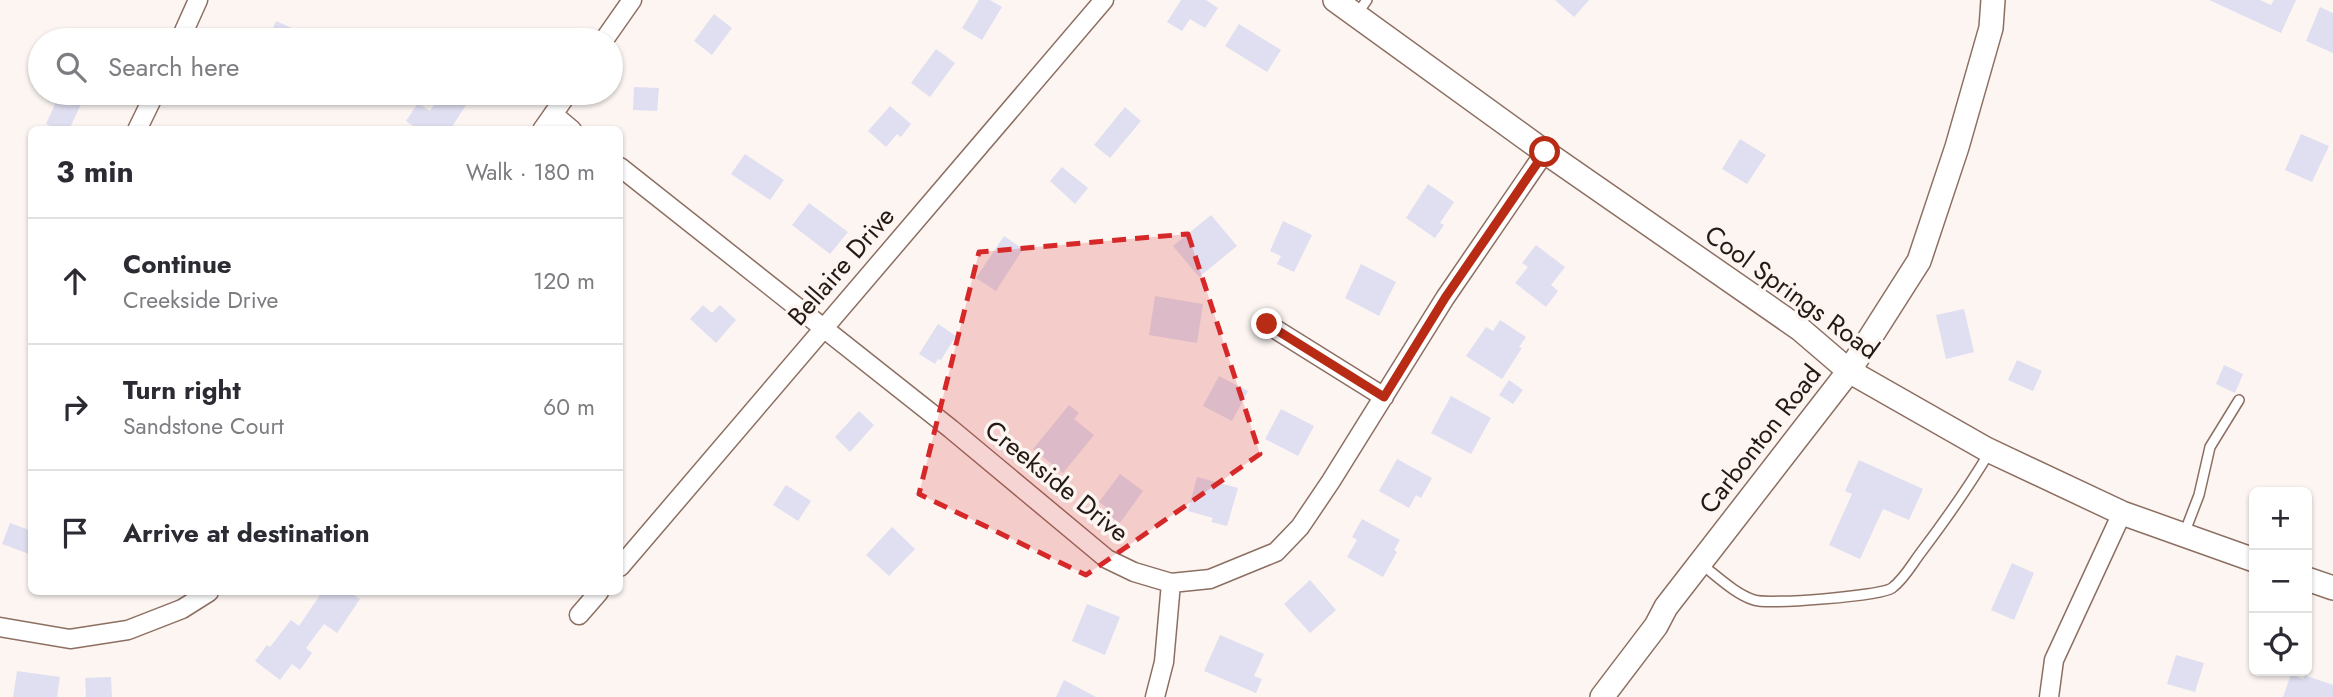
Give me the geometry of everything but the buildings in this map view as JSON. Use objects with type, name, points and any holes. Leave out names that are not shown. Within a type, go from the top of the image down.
[{"type":"street","points":[[185,28],[198,0]]},
{"type":"street","points":[[612,28],[632,0]]},
{"type":"street","name":"Bellaire Drive","points":[[623,563],[822,327],[1104,0]]},
{"type":"street","name":"Cool Springs Road","points":[[1335,0],[1361,8],[1545,152],[1800,329],[1849,371],[1990,451],[2122,513],[2249,558]]},
{"type":"street","name":"Carbonton Road","points":[[1602,697],[1656,626],[1666,607],[1849,371],[1919,261],[1957,147],[1991,27],[1993,0]]},
{"type":"street","points":[[139,126],[149,105]]},
{"type":"street","points":[[545,126],[559,105]]},
{"type":"street","points":[[553,114],[567,126]]},
{"type":"street","name":"Creekside Drive","points":[[623,169],[951,429],[1107,559],[1134,572],[1171,583],[1210,579],[1276,552],[1300,527],[1445,298],[1545,152]]},
{"type":"street","points":[[1267,324],[1384,397]]},
{"type":"street","points":[[2049,697],[2054,660],[2122,513]]},
{"type":"street","points":[[2312,581],[2333,588]]},
{"type":"street","points":[[1155,697],[1164,662],[1171,583]]},
{"type":"street","points":[[0,627],[71,639],[128,630],[182,609],[204,595]]},
{"type":"street","points":[[579,615],[596,595]]},
{"type":"lane","points":[[2184,535],[2199,495],[2210,447],[2239,400]]},
{"type":"lane","points":[[1700,563],[1735,589],[1758,601],[1858,596],[1888,591],[1904,576],[1937,531],[1990,451]]},
{"type":"highlighted area","points":[[1188,234],[1260,454],[1086,575],[919,494],[979,252]]},
{"type":"route","points":[[1267,324],[1384,397],[1445,298],[1545,152]]}]
